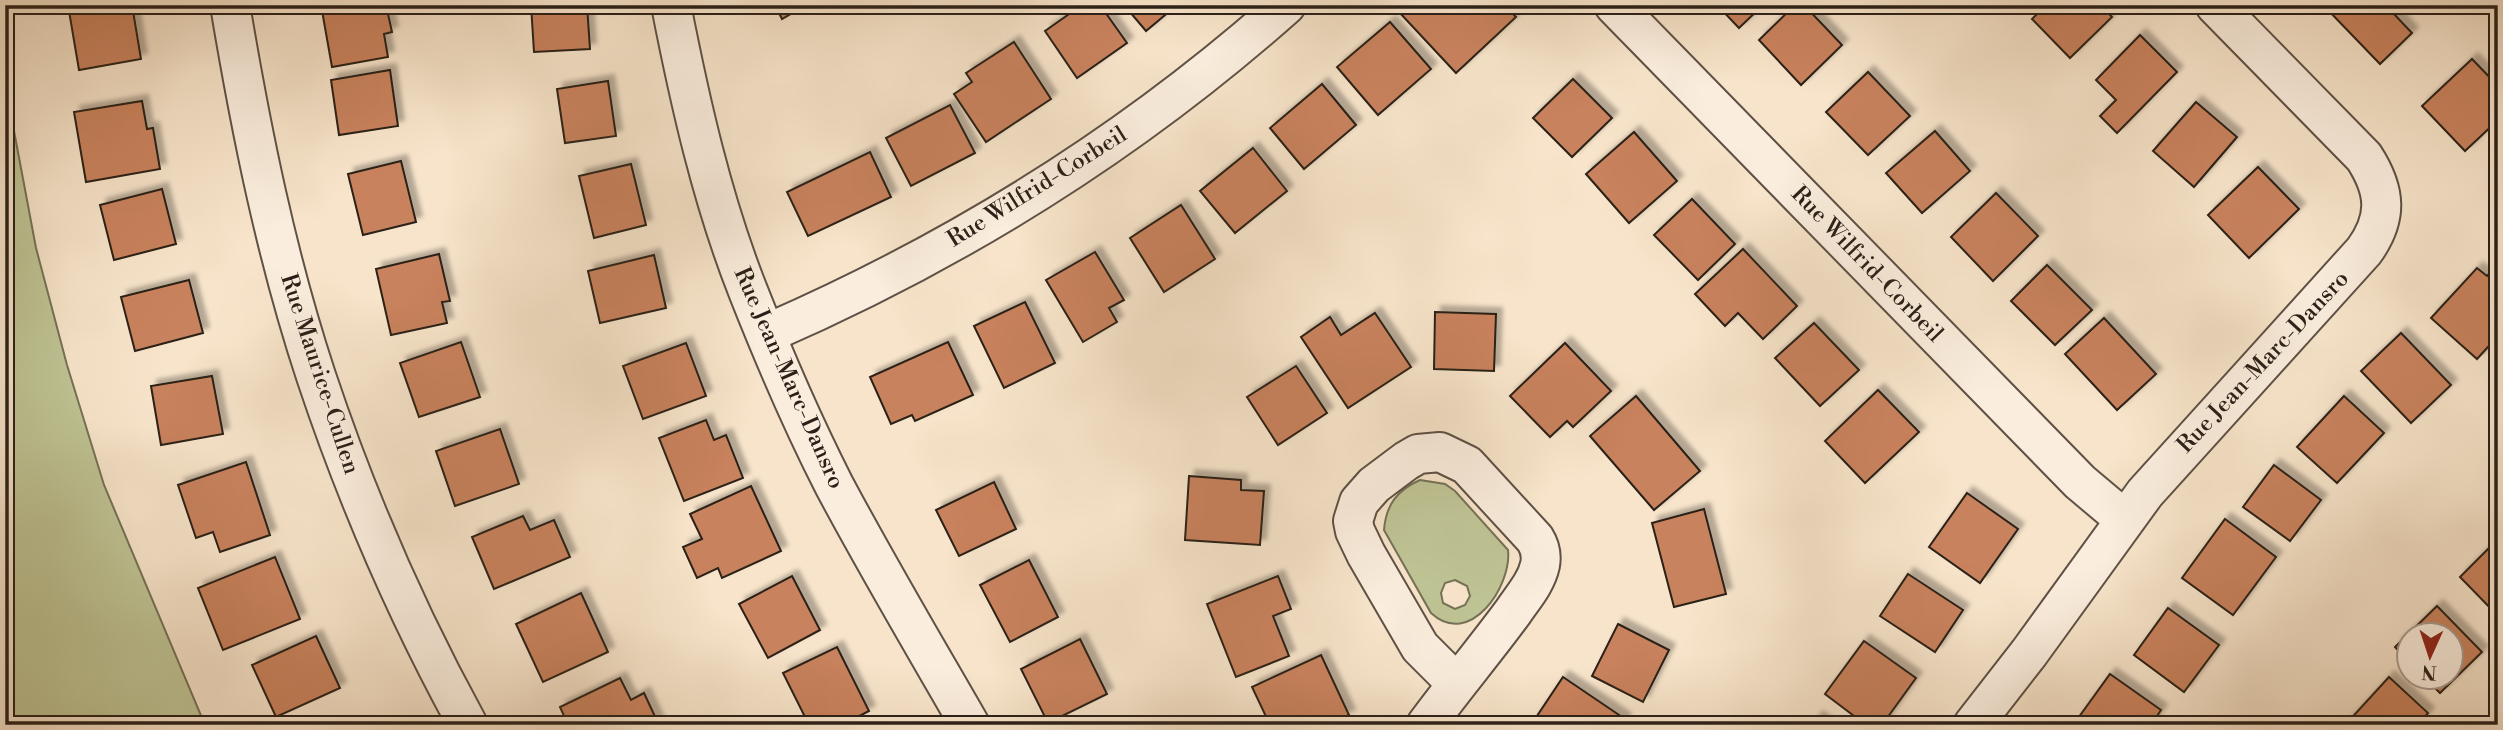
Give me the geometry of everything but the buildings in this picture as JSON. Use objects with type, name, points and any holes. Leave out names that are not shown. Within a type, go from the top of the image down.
[{"type":"street","name":"Rue Maurice-Cullen","points":[[230,5],[262,178],[287,278],[316,375],[332,423],[396,581],[468,725]]},
{"type":"street","name":"Rue Jean-Marc-Dansro","points":[[671,5],[708,168],[738,264],[766,334],[833,483],[970,725]]},
{"type":"street","name":"Rue Wilfrid-Corbeil","points":[[766,334],[865,287],[1028,198],[1162,108],[1286,5]]},
{"type":"street","name":"Rue Wilfrid-Corbeil","points":[[1614,5],[2080,482],[2124,519]]},
{"type":"street","name":"Rue Jean-Marc-Dansro","points":[[1973,725],[2029,653],[2124,519],[2181,451],[2364,251],[2379,227],[2382,213],[2378,186],[2374,172],[2364,158],[2215,5]]},
{"type":"street","points":[[1426,725],[1457,684],[1528,590],[1540,567],[1541,557],[1535,538],[1467,465],[1445,454],[1418,454],[1374,485],[1359,502],[1353,522],[1359,541],[1409,631],[1429,659],[1457,684]]},
{"type":"green space","points":[[5,83],[36,248],[67,365],[104,485],[205,725],[5,725]]},
{"type":"green space","points":[[1420,480],[1445,484],[1455,491],[1508,550],[1503,580],[1496,595],[1474,618],[1460,623],[1446,622],[1431,613],[1384,530],[1387,513],[1394,499]],"holes":[[[1455,580],[1467,586],[1470,596],[1465,605],[1455,609],[1443,603],[1441,593],[1445,583]]]}]
